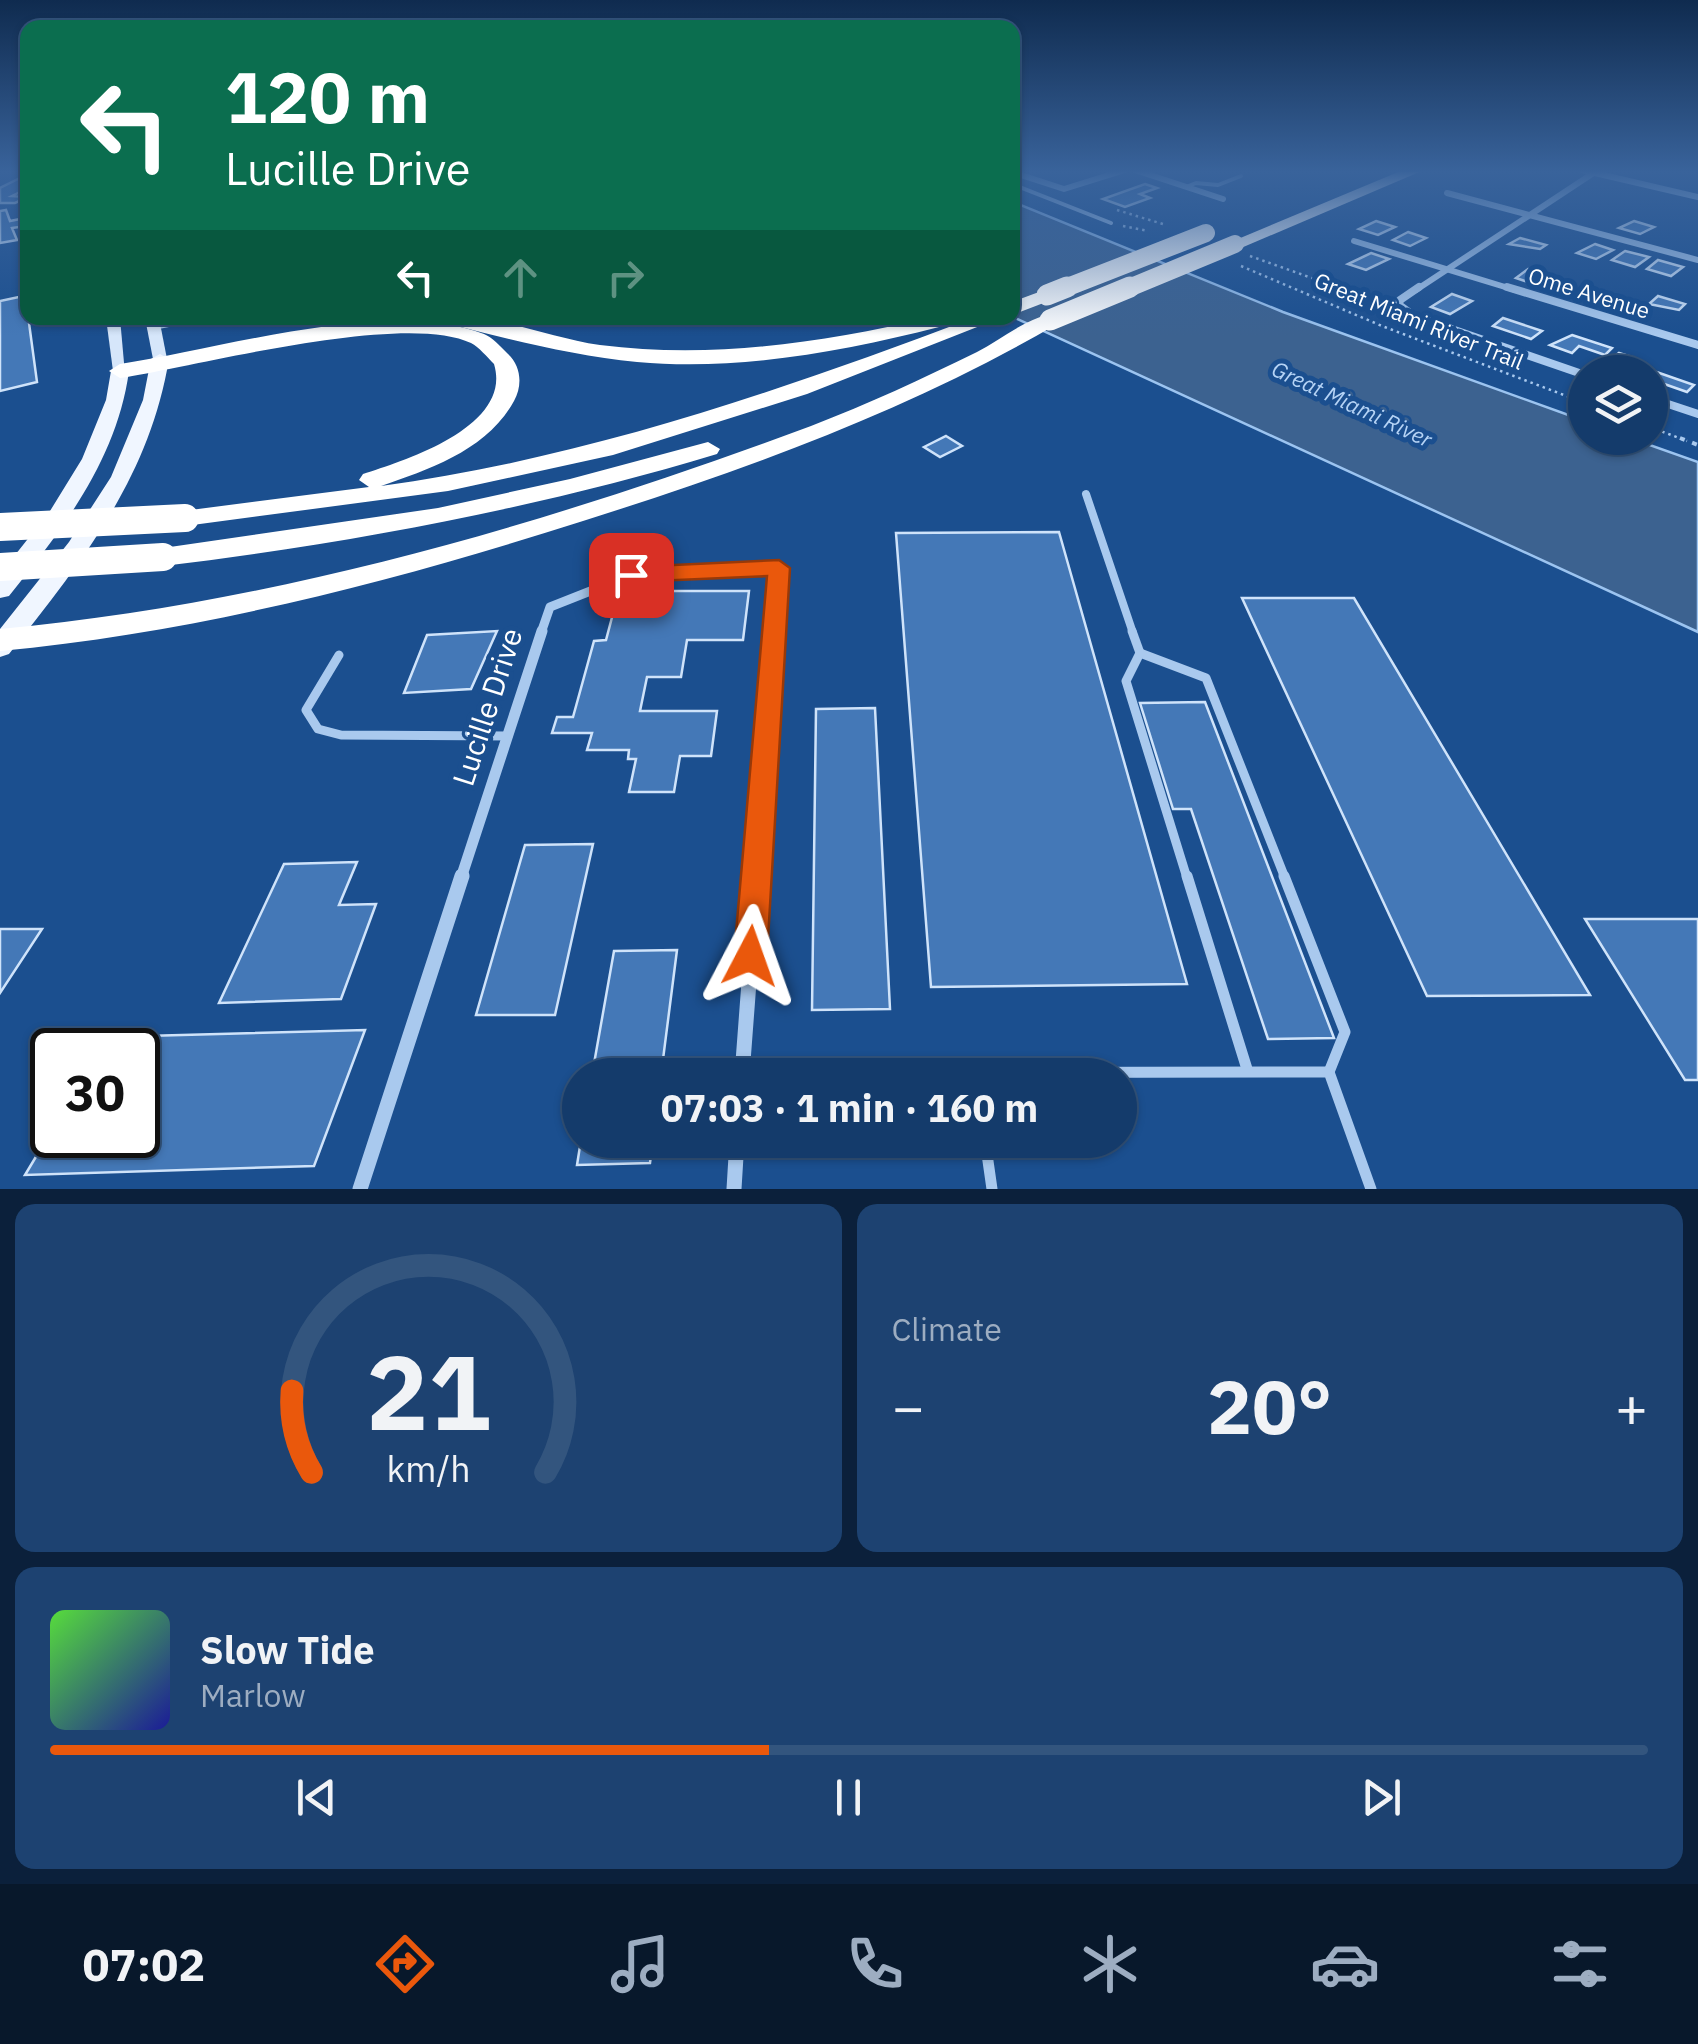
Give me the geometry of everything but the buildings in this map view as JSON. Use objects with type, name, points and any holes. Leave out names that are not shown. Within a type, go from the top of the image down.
[{"type":"highway","points":[[2,642],[82,634],[300,594],[416,565],[754,455],[859,416],[1050,320],[1280,225]]},
{"type":"highway","points":[[1020,304],[1214,230]]},
{"type":"highway","points":[[120,371],[368,325]]},
{"type":"highway","points":[[488,325],[554,344],[663,356],[779,352],[925,325]]},
{"type":"highway","points":[[0,527],[185,518],[489,475],[601,451],[721,415],[972,325]]},
{"type":"highway","points":[[160,363],[336,333],[405,326],[442,328],[477,338],[502,356],[510,376],[506,395],[494,414],[466,439],[424,462],[373,480],[247,510]]},
{"type":"highway","points":[[0,567],[163,557],[417,522],[560,490],[755,435],[967,361]]},
{"type":"main road","points":[[0,590],[46,536],[76,488],[111,414],[120,371],[113,325]]},
{"type":"main road","points":[[2,642],[91,532],[120,482],[151,407],[160,363],[154,325]]},
{"type":"street","points":[[1513,225],[1400,300],[1401,308],[1568,370]]},
{"type":"street","points":[[1572,225],[1698,260]]},
{"type":"street","name":"Ome Avenue","points":[[1354,240],[1698,345]]},
{"type":"street","points":[[1668,404],[1698,414]]},
{"type":"street","name":"Lucille Drive","points":[[360,1189],[550,607],[631,575],[779,568],[743,1058]]},
{"type":"street","points":[[734,1189],[736,1158]]},
{"type":"lane","points":[[1086,494],[1140,653],[1126,681],[1247,1069]]},
{"type":"lane","points":[[1140,653],[1206,678],[1345,1032],[1329,1072],[1371,1189]]},
{"type":"lane","points":[[338,655],[306,710],[318,729],[341,735],[508,736]]},
{"type":"lane","points":[[1137,1071],[1329,1072]]},
{"type":"lane","points":[[988,1158],[992,1189]]},
{"type":"path","points":[[1118,225],[1149,232]]},
{"type":"path","name":"Great Miami River Trail","points":[[1239,265],[1382,326],[1568,397]]},
{"type":"path","points":[[1668,434],[1698,446]]},
{"type":"water","name":"Great Miami River","points":[[1020,225],[1071,225],[1283,312],[1568,415],[1568,455],[1668,455],[1668,451],[1698,462],[1698,632],[1020,320]]},
{"type":"route","points":[[631,575],[779,568],[750,956]]}]
